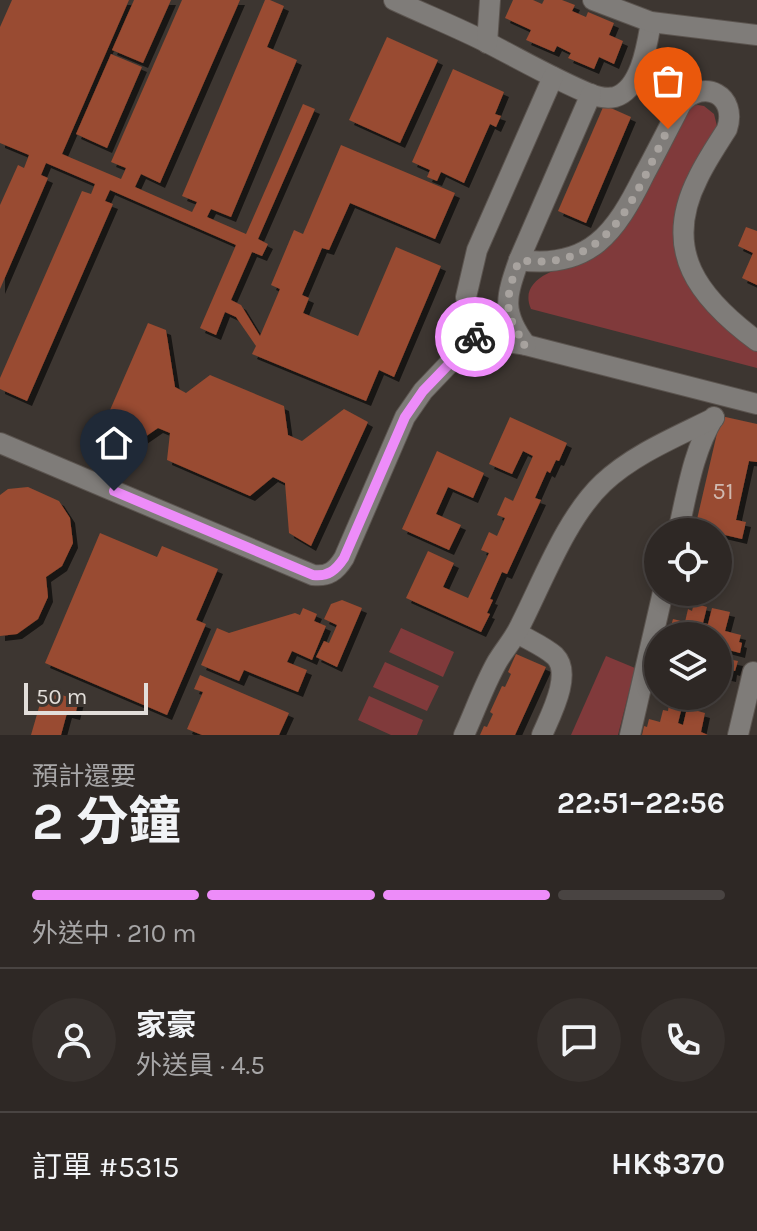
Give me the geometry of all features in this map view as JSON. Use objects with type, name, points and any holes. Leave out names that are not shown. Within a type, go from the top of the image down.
[{"type":"lane","points":[[394,0],[553,77],[604,98],[614,97],[629,88],[641,66],[651,22]]},
{"type":"lane","points":[[487,43],[490,0]]},
{"type":"lane","points":[[593,0],[651,22],[757,35]]},
{"type":"lane","points":[[553,77],[477,250],[466,297],[470,312],[483,328],[502,341],[757,404]]},
{"type":"lane","points":[[519,260],[563,259],[590,248],[602,239],[629,205],[681,104],[695,92],[712,92],[726,103],[730,121],[690,195],[684,244],[687,260],[702,290],[727,317],[757,341]]},
{"type":"lane","points":[[526,345],[515,331],[508,312],[510,285],[591,94]]},
{"type":"lane","points":[[0,443],[321,576],[336,569],[344,558],[410,409],[483,328]]},
{"type":"lane","points":[[681,518],[696,455],[706,430],[728,397]]},
{"type":"lane","points":[[464,735],[497,663],[517,633],[582,507],[603,483],[650,450],[714,418]]},
{"type":"lane","points":[[630,735],[660,606]]},
{"type":"lane","points":[[517,633],[553,654],[562,672],[561,687],[542,735]]},
{"type":"lane","points":[[744,731],[753,672]]},
{"type":"shaded area","points":[[698,105],[714,114],[717,126],[677,245],[757,350],[757,368],[531,309],[528,299],[530,290],[542,277],[579,261],[691,106]]},
{"type":"shaded area","points":[[401,628],[454,652],[443,677],[389,652]]},
{"type":"shaded area","points":[[606,656],[635,668],[618,735],[571,735]]},
{"type":"shaded area","points":[[385,662],[439,686],[427,711],[373,687]]},
{"type":"shaded area","points":[[369,696],[423,720],[417,735],[391,735],[358,720]]},
{"type":"building","points":[[12,0],[129,0],[62,154],[121,179],[126,168],[111,162],[182,0],[240,0],[160,183],[141,174],[135,187],[192,212],[197,202],[182,196],[265,0],[284,6],[267,47],[297,60],[231,217],[211,209],[207,217],[246,234],[303,104],[315,109],[258,239],[268,244],[262,256],[252,252],[231,300],[241,305],[260,336],[280,289],[271,285],[294,230],[303,234],[341,145],[455,193],[435,239],[350,203],[329,250],[322,248],[302,295],[309,298],[303,313],[358,336],[396,247],[441,266],[394,377],[379,370],[366,401],[252,354],[256,346],[236,317],[225,312],[216,335],[200,328],[236,245],[110,190],[105,201],[113,204],[27,401],[0,389],[0,378],[82,191],[91,194],[95,184],[46,163],[41,175],[48,178],[0,289],[0,205],[18,165],[24,168],[29,155],[0,143],[0,27]]},
{"type":"building","points":[[134,0],[171,0],[143,63],[112,50]]},
{"type":"building","points":[[513,0],[533,0],[542,4],[544,0],[562,0],[575,5],[572,11],[586,17],[588,12],[614,23],[609,35],[623,41],[614,64],[599,57],[594,69],[568,58],[571,53],[557,46],[554,52],[526,40],[531,30],[505,18]]},
{"type":"building","points":[[387,37],[438,60],[400,143],[349,120]]},
{"type":"building","points":[[111,54],[142,67],[107,148],[76,134]]},
{"type":"building","points":[[453,69],[504,92],[495,114],[501,116],[496,127],[490,124],[464,183],[441,172],[437,181],[427,177],[430,170],[412,162]]},
{"type":"building","points":[[604,105],[631,117],[586,223],[558,211]]},
{"type":"building","points":[[746,227],[757,231],[757,285],[742,278],[753,253],[738,246]]},
{"type":"building","points":[[148,323],[166,330],[175,387],[186,393],[210,375],[284,406],[288,435],[302,441],[344,409],[368,422],[311,546],[289,533],[285,483],[273,477],[250,496],[167,460],[170,433],[158,428],[113,459],[93,449]]},
{"type":"building","points":[[721,416],[757,424],[757,462],[749,461],[736,520],[746,522],[742,539],[732,537],[732,518],[697,518]]},
{"type":"building","points":[[510,417],[567,443],[559,461],[556,460],[550,473],[547,471],[535,498],[541,500],[507,574],[502,572],[490,599],[493,600],[487,613],[490,614],[481,632],[406,598],[428,551],[454,563],[443,587],[468,598],[489,553],[481,550],[489,532],[497,536],[505,518],[497,515],[505,497],[513,501],[533,456],[523,451],[512,474],[489,464]]},
{"type":"building","points":[[437,451],[484,473],[473,498],[448,487],[436,514],[461,525],[449,550],[402,529]]},
{"type":"building","points":[[28,487],[59,501],[70,518],[73,543],[62,566],[46,577],[48,597],[38,619],[17,634],[0,636],[0,495],[8,489]]},
{"type":"building","points":[[100,533],[157,557],[162,546],[218,569],[196,620],[206,624],[167,715],[45,663]]},
{"type":"building","points":[[342,600],[362,608],[337,667],[316,657],[324,641],[329,643],[337,625],[324,619],[331,604]]},
{"type":"building","points":[[693,606],[707,607],[703,622],[685,622],[688,609],[692,611]]},
{"type":"building","points":[[303,608],[317,614],[314,621],[326,626],[312,660],[292,651],[287,662],[307,670],[298,692],[244,670],[239,681],[201,665],[217,628],[229,633],[295,613],[300,615]]},
{"type":"building","points":[[712,608],[730,612],[727,622],[708,622]]},
{"type":"building","points":[[732,633],[741,635],[740,653],[732,651]]},
{"type":"building","points":[[516,654],[546,667],[515,735],[480,735],[484,726],[487,727],[493,714],[490,712],[511,674],[508,672]]},
{"type":"building","points":[[732,660],[738,661],[735,671],[732,670]]},
{"type":"building","points":[[200,675],[289,713],[279,735],[202,735],[187,729],[203,692],[194,689]]},
{"type":"building","points":[[44,690],[79,700],[75,715],[67,713],[61,735],[31,735]]},
{"type":"building","points":[[663,710],[681,710],[678,723],[683,725],[687,710],[705,713],[701,732],[708,735],[642,735],[649,719],[660,722]]},
{"type":"way so far","points":[[475,337],[483,328],[502,341],[526,345],[515,331],[508,312],[510,285],[519,260],[548,262],[563,259],[590,248],[602,239],[622,217],[668,129]]},
{"type":"route","points":[[114,491],[313,575],[328,574],[344,558],[405,417],[423,391],[475,337]]}]
